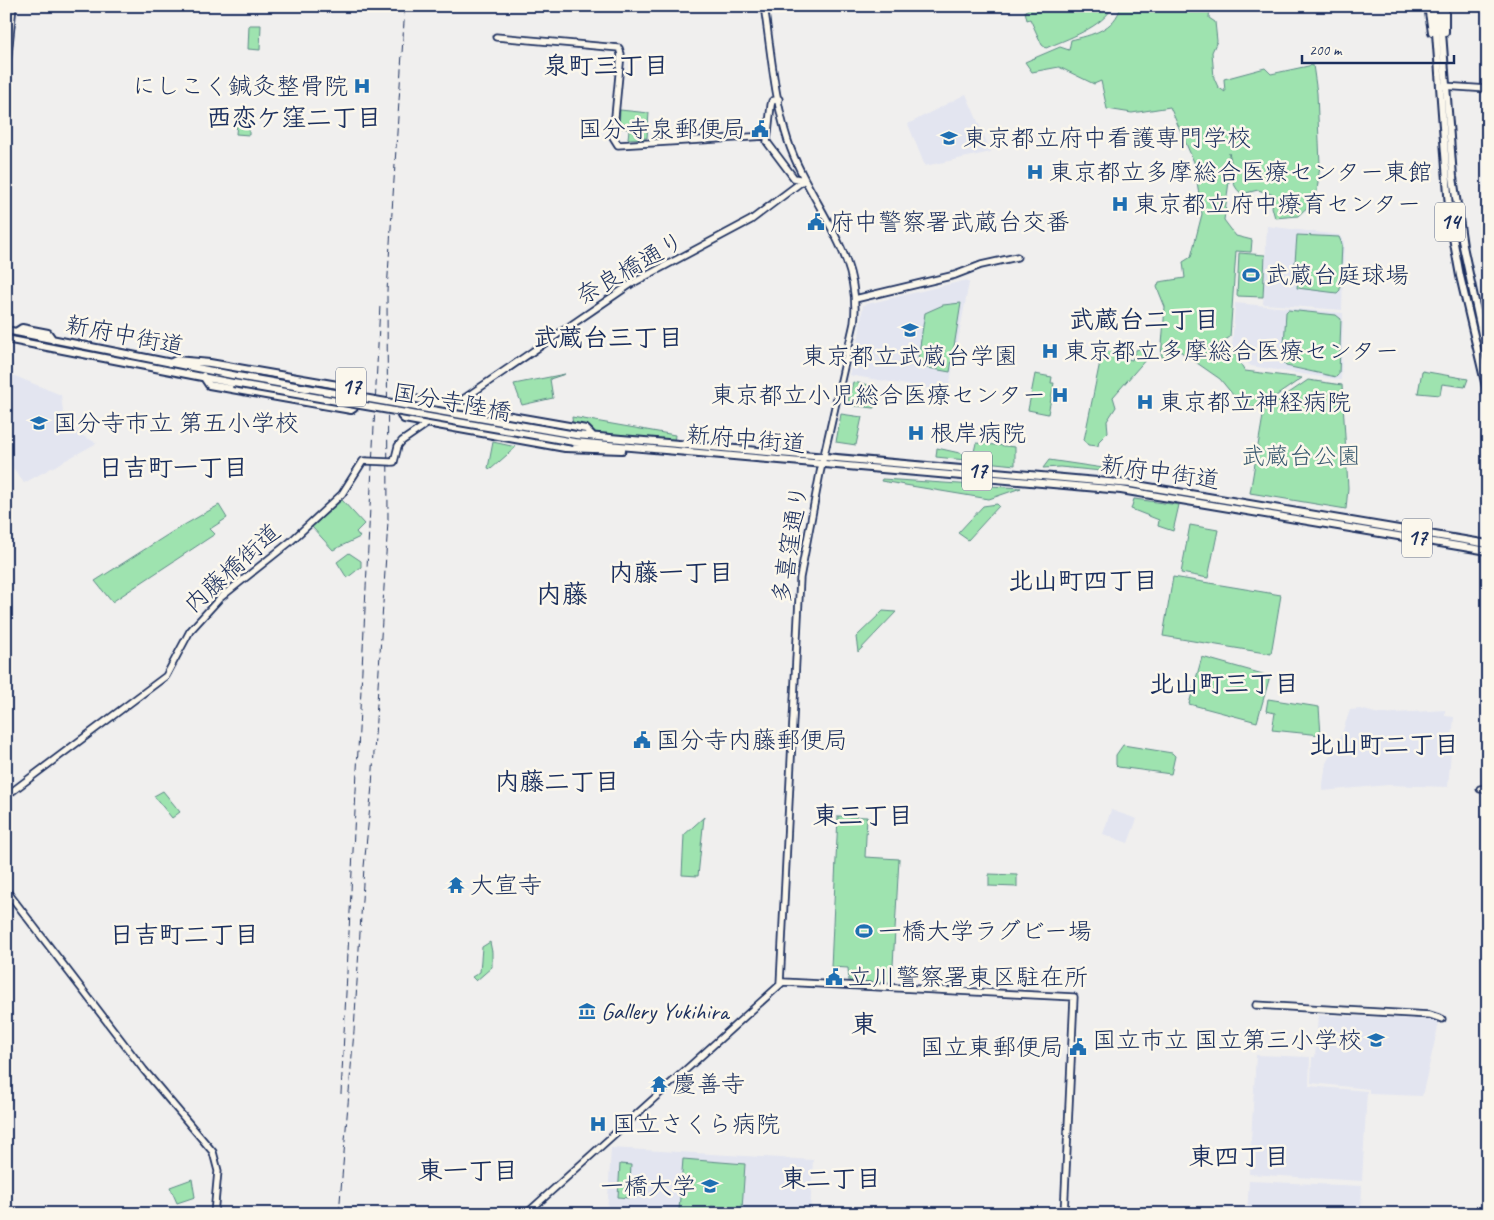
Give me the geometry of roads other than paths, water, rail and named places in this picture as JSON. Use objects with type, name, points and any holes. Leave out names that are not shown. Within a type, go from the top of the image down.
[{"type":"main road","name":"14","points":[[1428,6],[1436,45]]},
{"type":"main road","name":"14","points":[[1434,6],[1438,85],[1453,241],[1488,395]]},
{"type":"main road","name":"14","points":[[1440,6],[1456,193],[1468,270],[1488,362]]},
{"type":"main road","name":"14","points":[[1444,50],[1445,6]]},
{"type":"main road","points":[[1453,241],[1456,244],[1459,242],[1456,193]]},
{"type":"main road","points":[[1468,270],[1465,267],[1462,268],[1469,316]]},
{"type":"main road","name":"新府中街道","points":[[6,332],[16,332],[237,376]]},
{"type":"main road","name":"新府中街道","points":[[6,332],[95,355]]},
{"type":"main road","name":"新府中街道","points":[[6,339],[234,383]]},
{"type":"main road","name":"17","points":[[170,363],[176,360],[210,363],[355,388],[357,391],[354,408],[351,410],[220,387],[207,384],[203,376]]},
{"type":"main road","name":"国分寺陸橋","points":[[237,376],[575,438]]},
{"type":"main road","name":"国分寺陸橋","points":[[234,383],[575,438]]},
{"type":"main road","name":"17","points":[[594,437],[586,429],[406,398],[402,418],[573,449],[617,451],[633,448]]},
{"type":"main road","name":"新府中街道","points":[[575,438],[594,437],[889,466],[914,472],[1138,492],[1488,551]]},
{"type":"main road","name":"新府中街道","points":[[575,438],[633,448],[1130,484],[1488,544]]},
{"type":"street","points":[[6,74],[13,6]]},
{"type":"street","name":"多喜窪通り","points":[[764,6],[787,139],[804,180],[848,262],[855,299],[854,323],[823,461],[798,591],[780,984]]},
{"type":"street","points":[[496,37],[619,48],[621,54],[613,137],[618,145],[767,136]]},
{"type":"street","points":[[1438,85],[1488,89]]},
{"type":"street","points":[[779,99],[772,101],[771,105],[767,136],[770,147],[794,178],[804,180]]},
{"type":"street","name":"奈良橋通り","points":[[450,406],[631,284],[751,220],[804,180]]},
{"type":"street","points":[[855,299],[955,275],[981,265],[1016,257]]},
{"type":"street","points":[[425,423],[450,406]]},
{"type":"street","name":"内藤橋街道","points":[[6,796],[166,676],[190,631],[220,598],[290,542],[342,494],[363,461],[394,462],[398,446],[402,440],[425,423]]},
{"type":"street","points":[[1480,789],[1488,788]]},
{"type":"street","points":[[6,890],[127,1048],[213,1152],[218,1171],[214,1214]]},
{"type":"street","points":[[526,1214],[783,982],[1074,997],[1064,1214]]},
{"type":"street","points":[[1256,1005],[1430,1015],[1442,1020]]},
{"type":"railway","points":[[339,1214],[354,1031],[364,867],[372,786],[388,521],[387,291],[405,6]]},
{"type":"railway","points":[[461,6],[714,9],[757,6]]},
{"type":"railway","points":[[341,1094],[380,305]]},
{"type":"place","name":"にしこく鍼灸整骨院","points":[[362,86]]},
{"type":"place","name":"国分寺泉郵便局","points":[[760,129]]},
{"type":"place","name":"東京都立府中看護専門学校","points":[[949,138]]},
{"type":"place","name":"東京都立多摩総合医療センター東館","points":[[1035,172]]},
{"type":"place","name":"東京都立府中療育センター","points":[[1120,204]]},
{"type":"place","name":"府中警察署武蔵台交番","points":[[816,222]]},
{"type":"place","name":"武蔵台庭球場","points":[[1251,275]]},
{"type":"place","name":"東京都立武蔵台学園","points":[[910,330]]},
{"type":"place","name":"東京都立多摩総合医療センター","points":[[1050,351]]},
{"type":"place","name":"東京都立小児総合医療センター","points":[[1060,395]]},
{"type":"place","name":"東京都立神経病院","points":[[1145,402]]},
{"type":"place","name":"国分寺市立 第五小学校","points":[[39,423]]},
{"type":"place","name":"根岸病院","points":[[916,433]]},
{"type":"place","name":"国分寺内藤郵便局","points":[[642,740]]},
{"type":"place","name":"大宣寺","points":[[456,885]]},
{"type":"place","name":"一橋大学ラグビー場","points":[[864,931]]},
{"type":"place","name":"立川警察署東区駐在所","points":[[834,977]]},
{"type":"place","name":"Gallery Yukihira","points":[[587,1011]]},
{"type":"place","name":"国立市立 国立第三小学校","points":[[1376,1040]]},
{"type":"place","name":"国立東郵便局","points":[[1078,1047]]},
{"type":"place","name":"慶善寺","points":[[659,1084]]},
{"type":"place","name":"国立さくら病院","points":[[598,1124]]},
{"type":"place","name":"一橋大学","points":[[710,1186]]},
{"type":"district","name":"泉町三丁目","points":[[606,66]]},
{"type":"district","name":"西恋ケ窪二丁目","points":[[294,118]]},
{"type":"district","name":"武蔵台二丁目","points":[[1144,320]]},
{"type":"district","name":"武蔵台三丁目","points":[[608,338]]},
{"type":"district","name":"日吉町一丁目","points":[[173,468]]},
{"type":"district","name":"内藤一丁目","points":[[671,573]]},
{"type":"district","name":"北山町四丁目","points":[[1083,581]]},
{"type":"district","name":"内藤","points":[[562,594]]},
{"type":"district","name":"北山町三丁目","points":[[1224,684]]},
{"type":"district","name":"北山町二丁目","points":[[1384,745]]},
{"type":"district","name":"内藤二丁目","points":[[557,782]]},
{"type":"district","name":"東三丁目","points":[[863,816]]},
{"type":"district","name":"日吉町二丁目","points":[[184,935]]},
{"type":"district","name":"東","points":[[864,1024]]},
{"type":"district","name":"東四丁目","points":[[1239,1157]]},
{"type":"district","name":"東一丁目","points":[[468,1171]]},
{"type":"district","name":"東二丁目","points":[[831,1179]]},
{"type":"park label","name":"武蔵台公園","points":[[1301,456]]}]
